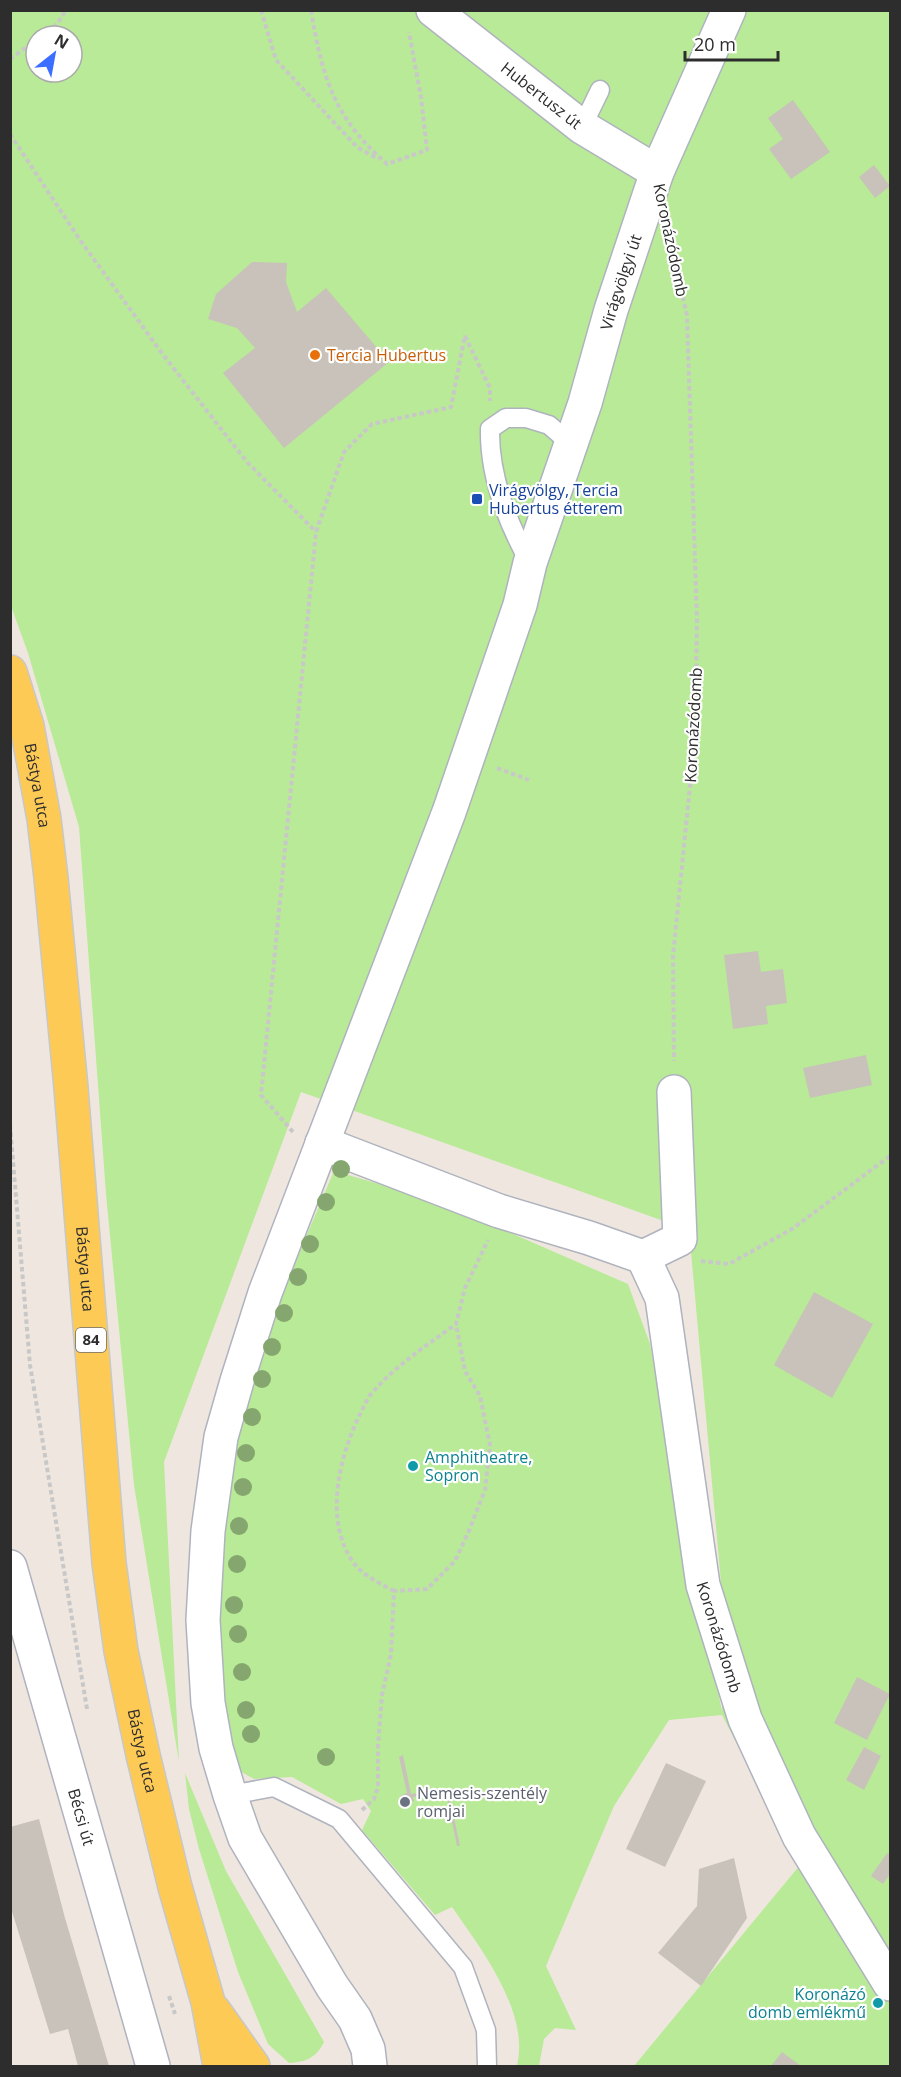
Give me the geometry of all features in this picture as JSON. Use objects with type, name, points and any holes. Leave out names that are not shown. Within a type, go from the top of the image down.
[{"type":"main road","name":"Bástya utca","points":[[10,672],[27,726],[44,819],[51,878],[108,1552],[121,1651],[175,1887],[208,2002],[220,2067]]},
{"type":"main road","name":"Bástya utca","points":[[208,2002],[253,2067]]},
{"type":"street","name":"Virágvölgyi út","points":[[332,1986],[245,1838],[216,1748],[207,1703],[203,1620],[208,1531],[221,1437],[265,1293],[449,812],[520,605],[530,563],[585,403],[611,310],[657,172],[729,10]]},
{"type":"street","name":"Hubertusz út","points":[[420,16],[582,127],[657,172]]},
{"type":"street","points":[[322,1143],[499,1211],[643,1257],[680,1239],[674,1092]]},
{"type":"street","name":"Koronázódomb","points":[[643,1257],[662,1298],[703,1585],[745,1719],[799,1836],[891,1984]]},
{"type":"street","name":"Bécsi út","points":[[10,1567],[153,2067]]},
{"type":"street","points":[[332,1986],[346,2020],[351,2043],[347,2067]]},
{"type":"street","points":[[332,1986],[355,2019],[368,2049],[370,2067]]},
{"type":"lane","points":[[582,127],[600,90]]},
{"type":"lane","points":[[530,563],[514,532],[498,490],[489,452],[490,429],[506,418],[526,418],[549,424],[571,444]]},
{"type":"lane","points":[[230,1795],[274,1787],[339,1819],[463,1967],[486,2030],[487,2067]]},
{"type":"path","points":[[57,24],[66,10]]},
{"type":"path","points":[[261,10],[276,60],[357,147],[387,164],[427,150],[421,97],[420,16]]},
{"type":"path","points":[[312,10],[320,61],[326,81],[340,109],[371,150],[387,164]]},
{"type":"path","points":[[10,59],[24,49]]},
{"type":"path","points":[[10,134],[80,240],[164,356],[247,462],[316,532]]},
{"type":"path","name":"Koronázódomb","points":[[668,227],[687,316],[697,621],[695,736],[673,956],[674,1092]]},
{"type":"path","points":[[292,1132],[261,1095],[316,532],[344,452],[372,424],[451,407],[465,335],[490,388],[490,429]]},
{"type":"path","points":[[493,767],[529,780]]},
{"type":"path","points":[[697,1261],[729,1264],[792,1229],[891,1156]]},
{"type":"path","points":[[456,1324],[402,1363],[369,1396],[350,1436],[340,1478],[337,1506],[341,1541],[358,1567],[370,1578],[394,1591],[428,1589],[455,1562],[485,1490],[490,1445],[480,1396],[465,1371],[456,1324],[465,1288],[499,1211]]},
{"type":"path","points":[[339,1819],[363,1809],[374,1799],[378,1787],[382,1695],[391,1654],[394,1591]]},
{"type":"green space","points":[[11,11],[890,11],[890,2066],[634,2066],[800,1865],[722,1715],[669,1720],[614,1806],[546,1966],[576,2030],[555,2028],[544,2039],[539,2066],[517,2066],[519,2045],[516,2024],[510,2003],[489,1962],[452,1907],[435,1915],[362,1830],[371,1811],[363,1799],[341,1804],[292,1777],[254,1779],[227,1764],[218,1698],[216,1543],[246,1378],[334,1171],[435,1200],[628,1284],[650,1344],[682,1523],[722,1711],[724,1615],[689,1230],[301,1092],[164,1462],[179,1762],[134,1485],[106,1194],[79,827],[28,653],[11,606]]},
{"type":"green space","points":[[185,1773],[226,1871],[324,2042],[318,2052],[301,2062],[289,2063],[268,2044],[238,1972],[199,1849],[189,1809]]},
{"type":"building","points":[[793,100],[830,152],[791,179],[769,149],[783,139],[768,118]]},
{"type":"building","points":[[874,165],[890,186],[875,198],[859,177]]},
{"type":"building","name":"Tercia Hubertus","points":[[252,262],[287,263],[286,282],[297,312],[326,288],[389,362],[284,448],[223,373],[255,348],[237,328],[208,319],[216,294]]},
{"type":"building","points":[[758,951],[761,972],[783,969],[787,1003],[766,1006],[768,1024],[733,1029],[724,955]]},
{"type":"building","points":[[866,1055],[872,1085],[810,1098],[803,1068]]},
{"type":"building","points":[[814,1292],[873,1324],[832,1398],[774,1365]]},
{"type":"building","points":[[857,1677],[890,1694],[867,1740],[834,1723]]},
{"type":"building","points":[[864,1747],[881,1756],[864,1790],[846,1780]]},
{"type":"building","name":"Nemesis-szentély romjai","points":[[403,1755],[411,1794],[448,1789],[460,1846],[457,1846],[446,1793],[413,1797],[414,1801],[402,1802],[400,1796],[407,1793],[399,1757]]},
{"type":"building","points":[[666,1763],[706,1781],[665,1867],[626,1849]]},
{"type":"building","points":[[39,1819],[65,1918],[109,2066],[78,2066],[68,2029],[50,2034],[10,1905],[10,1827]]},
{"type":"building","points":[[887,1853],[890,1855],[890,1874],[883,1884],[871,1876]]},
{"type":"building","points":[[734,1858],[747,1918],[701,1986],[658,1953],[697,1906],[699,1869]]},
{"type":"building","points":[[782,2052],[801,2066],[771,2066]]},
{"type":"place","name":"Tercia Hubertus","points":[[315,355]]},
{"type":"place","name":"Virágvölgy, Tercia Hubertus étterem","points":[[477,499]]},
{"type":"place","name":"Amphitheatre, Sopron","points":[[413,1466]]},
{"type":"place","name":"Nemesis-szentély romjai","points":[[405,1802]]},
{"type":"place","name":"Koronázó domb emlékmű","points":[[878,2003]]}]
